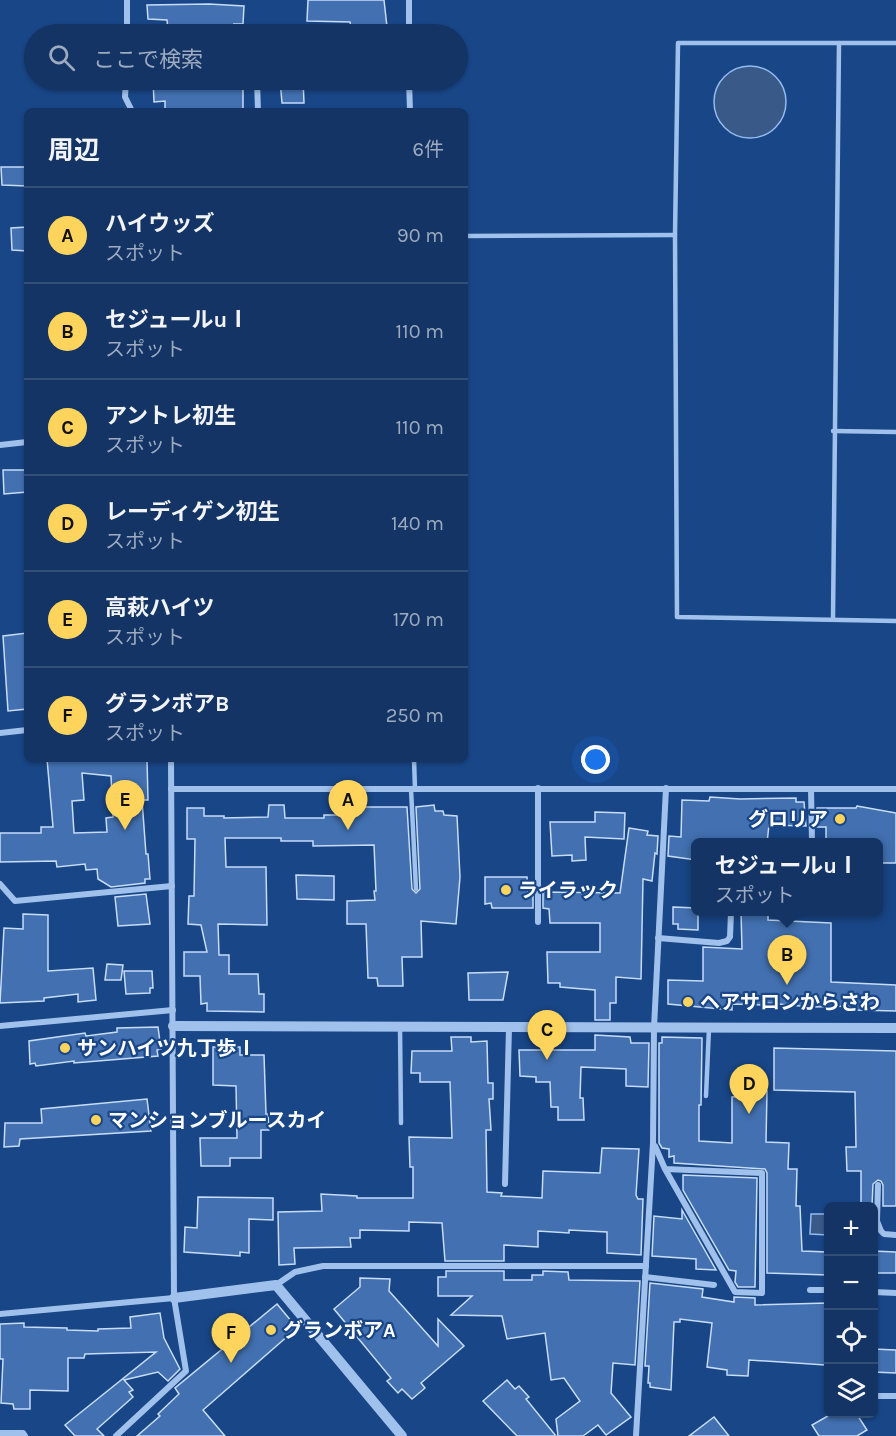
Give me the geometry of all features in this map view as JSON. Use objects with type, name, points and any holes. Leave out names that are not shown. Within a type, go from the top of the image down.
[{"type":"street","points":[[126,0],[127,24]]},
{"type":"street","points":[[409,0],[409,24]]},
{"type":"street","points":[[125,90],[125,97],[130,108]]},
{"type":"street","points":[[257,90],[258,108]]},
{"type":"street","points":[[410,90],[410,108]]},
{"type":"street","points":[[0,445],[24,442]]},
{"type":"street","points":[[0,733],[24,730]]},
{"type":"street","points":[[116,1436],[186,1371],[174,1298],[171,762]]},
{"type":"street","points":[[538,788],[538,922]]},
{"type":"street","points":[[636,1436],[653,1143],[654,1028],[666,788]]},
{"type":"street","points":[[171,789],[896,789]]},
{"type":"street","points":[[811,789],[812,838]]},
{"type":"street","points":[[0,884],[15,901],[172,886]]},
{"type":"street","points":[[658,938],[719,943],[727,941],[730,937],[731,916]]},
{"type":"street","points":[[0,1026],[173,1010]]},
{"type":"street","points":[[173,1026],[896,1028]]},
{"type":"street","points":[[505,1184],[509,1027]]},
{"type":"street","points":[[653,1143],[665,1170],[735,1292],[762,1293],[762,1173],[665,1170]]},
{"type":"street","points":[[878,1185],[879,1227],[884,1234],[896,1235]]},
{"type":"street","points":[[0,1314],[174,1298],[276,1285],[295,1272],[323,1266],[646,1266]]},
{"type":"street","points":[[645,1277],[714,1285]]},
{"type":"street","points":[[276,1285],[402,1436]]},
{"type":"street","points":[[810,1290],[824,1290]]},
{"type":"street","points":[[878,1292],[896,1293]]},
{"type":"street","points":[[878,1396],[896,1396]]},
{"type":"street","points":[[0,1433],[23,1433],[26,1436]]},
{"type":"lane","points":[[896,43],[678,43],[675,235],[677,617],[896,621]]},
{"type":"lane","points":[[833,619],[839,43]]},
{"type":"lane","points":[[468,236],[675,235]]},
{"type":"lane","points":[[834,431],[896,432]]},
{"type":"lane","points":[[414,762],[416,890]]},
{"type":"lane","points":[[400,1026],[401,1123]]},
{"type":"lane","points":[[706,1096],[709,1028]]},
{"type":"water","points":[[750,66],[770,72],[780,82],[786,102],[780,122],[770,132],[750,138],[730,132],[720,122],[714,102],[720,82],[730,72]]},
{"type":"water","points":[[811,1214],[824,1214],[824,1235],[810,1234]]},
{"type":"building","points":[[308,0],[384,0],[387,24],[307,21]]},
{"type":"building","points":[[147,5],[244,6],[243,24],[167,24],[167,20],[148,19]]},
{"type":"building","points":[[153,90],[243,90],[243,108],[165,108],[165,101],[154,102]]},
{"type":"building","points":[[281,90],[303,90],[304,103],[282,103]]},
{"type":"building","points":[[1,167],[24,167],[24,186],[2,185]]},
{"type":"building","points":[[24,227],[24,251],[12,250],[11,228]]},
{"type":"building","points":[[3,470],[24,470],[24,492],[4,494]]},
{"type":"building","points":[[24,633],[24,709],[8,711],[3,636]]},
{"type":"building","points":[[47,762],[147,762],[148,800],[142,800],[150,879],[145,879],[145,883],[111,887],[98,879],[97,869],[86,870],[85,864],[57,867],[56,861],[0,862],[0,833],[41,833],[41,827],[53,827]],"holes":[[[82,773],[111,776],[113,817],[106,818],[107,832],[74,833],[72,801],[84,800]]]},
{"type":"building","points":[[710,797],[796,798],[796,802],[804,802],[806,826],[769,825],[768,838],[691,838],[691,859],[668,856],[669,836],[681,837],[682,800],[709,801]]},
{"type":"building","points":[[269,805],[284,805],[285,818],[355,815],[355,807],[407,807],[412,889],[416,893],[420,889],[416,807],[434,805],[435,811],[443,811],[444,815],[457,816],[460,877],[456,924],[421,921],[422,957],[402,957],[403,986],[378,986],[377,978],[368,978],[366,924],[347,924],[347,901],[375,900],[374,845],[313,846],[313,841],[281,841],[281,838],[225,838],[226,867],[266,867],[267,925],[218,924],[219,955],[229,955],[229,974],[258,974],[259,994],[264,994],[264,1012],[207,1011],[207,1003],[201,1004],[200,976],[184,976],[184,952],[207,952],[201,925],[188,924],[189,896],[194,896],[195,839],[187,839],[187,808],[204,808],[204,816],[268,817]]},
{"type":"building","points":[[857,806],[896,813],[896,863],[883,863],[883,838],[826,838],[826,827],[817,827],[817,808],[856,808]]},
{"type":"building","points":[[595,812],[625,813],[624,839],[585,837],[586,860],[572,861],[572,855],[552,856],[550,822],[595,822]]},
{"type":"building","points":[[629,828],[648,831],[647,835],[658,836],[652,881],[643,879],[641,979],[616,977],[616,1003],[610,1003],[610,1020],[595,1020],[595,990],[560,987],[560,983],[548,983],[547,952],[600,952],[600,923],[550,923],[549,909],[543,908],[543,892],[620,893]]},
{"type":"building","points":[[296,875],[334,876],[334,900],[297,899]]},
{"type":"building","name":"ライラック","points":[[485,877],[527,877],[528,892],[533,892],[533,908],[492,908],[491,903],[485,904]]},
{"type":"building","points":[[146,894],[150,924],[118,926],[115,897]]},
{"type":"building","points":[[673,907],[691,908],[691,916],[698,916],[698,930],[678,929],[678,924],[673,924]]},
{"type":"building","points":[[23,914],[48,915],[48,971],[93,968],[96,1000],[78,1002],[78,994],[44,998],[44,1001],[0,1003],[4,928],[23,929]]},
{"type":"building","points":[[741,916],[768,916],[768,920],[831,923],[831,982],[896,985],[896,1011],[855,1010],[855,1006],[811,1007],[768,1003],[768,1005],[732,1004],[732,1010],[668,1004],[668,980],[703,981],[703,947],[742,949]]},
{"type":"building","points":[[107,964],[123,965],[121,980],[105,980]]},
{"type":"building","points":[[124,971],[152,971],[153,988],[150,988],[150,993],[126,994]]},
{"type":"building","points":[[508,972],[503,1000],[469,1000],[468,973]]},
{"type":"building","points":[[158,1027],[161,1049],[157,1050],[158,1056],[74,1063],[74,1061],[36,1066],[35,1063],[30,1064],[29,1041],[85,1033],[86,1036],[117,1032],[117,1028]]},
{"type":"building","points":[[595,1035],[630,1037],[631,1043],[649,1043],[648,1087],[626,1086],[626,1069],[581,1067],[580,1098],[583,1098],[584,1120],[558,1120],[558,1107],[551,1107],[550,1082],[536,1082],[536,1077],[520,1076],[519,1050],[595,1050]]},
{"type":"building","points":[[451,1037],[471,1037],[471,1042],[487,1041],[488,1083],[493,1083],[493,1099],[489,1099],[491,1130],[486,1130],[487,1192],[502,1193],[501,1196],[542,1198],[543,1171],[600,1173],[602,1148],[639,1149],[636,1195],[638,1199],[643,1199],[641,1255],[607,1253],[607,1232],[569,1230],[569,1233],[538,1231],[538,1247],[504,1245],[504,1261],[445,1261],[442,1223],[409,1222],[409,1231],[360,1230],[360,1238],[350,1238],[351,1247],[294,1248],[295,1264],[279,1265],[278,1212],[322,1211],[321,1194],[357,1196],[357,1198],[413,1198],[413,1167],[410,1167],[409,1137],[452,1138],[450,1082],[420,1082],[420,1073],[411,1073],[412,1051],[452,1051]]},
{"type":"building","points":[[662,1037],[702,1038],[699,1141],[732,1143],[732,1097],[745,1096],[745,1091],[767,1091],[766,1142],[789,1143],[788,1169],[797,1169],[796,1206],[800,1206],[802,1251],[824,1252],[824,1275],[767,1273],[767,1173],[765,1169],[674,1163],[674,1156],[669,1157],[669,1149],[662,1148],[659,1143],[659,1043],[662,1043]]},
{"type":"building","points":[[213,1047],[240,1047],[240,1055],[264,1055],[266,1114],[268,1114],[269,1130],[261,1130],[261,1158],[230,1158],[230,1166],[201,1166],[200,1138],[237,1138],[236,1086],[213,1085]]},
{"type":"building","points":[[774,1048],[896,1051],[896,1206],[883,1206],[883,1185],[878,1180],[873,1184],[872,1202],[861,1202],[861,1171],[847,1171],[846,1147],[856,1147],[855,1092],[774,1090]]},
{"type":"building","name":"マンションブルースカイ","points":[[147,1099],[151,1131],[20,1139],[19,1146],[4,1147],[5,1123],[42,1123],[41,1109]]},
{"type":"building","points":[[683,1175],[757,1178],[755,1287],[738,1287],[735,1282],[736,1271],[729,1270],[683,1190]]},
{"type":"building","points":[[198,1197],[273,1198],[273,1220],[249,1219],[249,1253],[240,1252],[240,1256],[184,1252],[185,1227],[197,1228]]},
{"type":"building","points":[[682,1210],[716,1270],[696,1269],[696,1259],[652,1256],[654,1216],[682,1219]]},
{"type":"building","points":[[878,1251],[896,1252],[896,1273],[878,1273]]},
{"type":"building","points":[[446,1271],[504,1271],[504,1280],[532,1280],[532,1275],[543,1275],[543,1271],[568,1272],[569,1280],[640,1281],[635,1365],[613,1363],[611,1393],[631,1417],[606,1435],[598,1425],[583,1436],[558,1436],[556,1419],[580,1401],[564,1378],[551,1380],[545,1333],[507,1339],[502,1316],[451,1315],[472,1296],[438,1296],[438,1277],[446,1277]]},
{"type":"building","points":[[360,1278],[390,1279],[389,1291],[438,1346],[438,1319],[464,1346],[421,1383],[425,1388],[412,1399],[402,1389],[398,1393],[387,1381],[391,1378],[334,1309],[360,1287]]},
{"type":"building","points":[[650,1283],[703,1289],[702,1297],[734,1302],[734,1297],[755,1298],[755,1305],[824,1303],[824,1365],[749,1360],[748,1376],[727,1375],[727,1370],[707,1367],[712,1323],[680,1319],[680,1322],[674,1322],[671,1390],[650,1387],[648,1383],[649,1366],[645,1366]]},
{"type":"building","points":[[277,1304],[297,1328],[203,1410],[225,1436],[137,1436],[160,1416],[158,1414],[179,1394],[175,1388]]},
{"type":"building","points":[[160,1313],[164,1338],[180,1369],[168,1381],[158,1372],[124,1380],[133,1390],[129,1392],[133,1397],[97,1429],[104,1436],[75,1436],[65,1425],[156,1352],[85,1354],[84,1358],[68,1358],[68,1391],[30,1390],[30,1409],[14,1409],[13,1404],[1,1403],[3,1359],[0,1359],[0,1324],[24,1323],[24,1327],[98,1331],[98,1329],[131,1328],[130,1317]]},
{"type":"building","points":[[878,1349],[896,1350],[896,1373],[878,1372]]},
{"type":"building","points":[[507,1380],[515,1389],[519,1386],[529,1397],[526,1399],[556,1436],[517,1436],[483,1401]]},
{"type":"building","points":[[714,1417],[729,1436],[689,1436]]},
{"type":"building","points":[[824,1418],[859,1418],[867,1430],[857,1436],[819,1436],[812,1425]]},
{"type":"place","name":"グロリア","points":[[840,819]]},
{"type":"place","name":"高萩ハイツ","points":[[125,830]]},
{"type":"place","name":"ハイウッズ","points":[[348,830]]},
{"type":"place","name":"ライラック","points":[[506,890]]},
{"type":"place","name":"セジュールuⅠ","points":[[787,985]]},
{"type":"place","name":"ヘアサロンからさわ","points":[[688,1002]]},
{"type":"place","name":"サンハイツ九丁歩Ⅰ","points":[[65,1048]]},
{"type":"place","name":"アントレ初生","points":[[547,1060]]},
{"type":"place","name":"レーディゲン初生","points":[[749,1114]]},
{"type":"place","name":"マンションブルースカイ","points":[[96,1120]]},
{"type":"place","name":"グランボアA","points":[[271,1330]]},
{"type":"place","name":"グランボアB","points":[[231,1363]]}]
